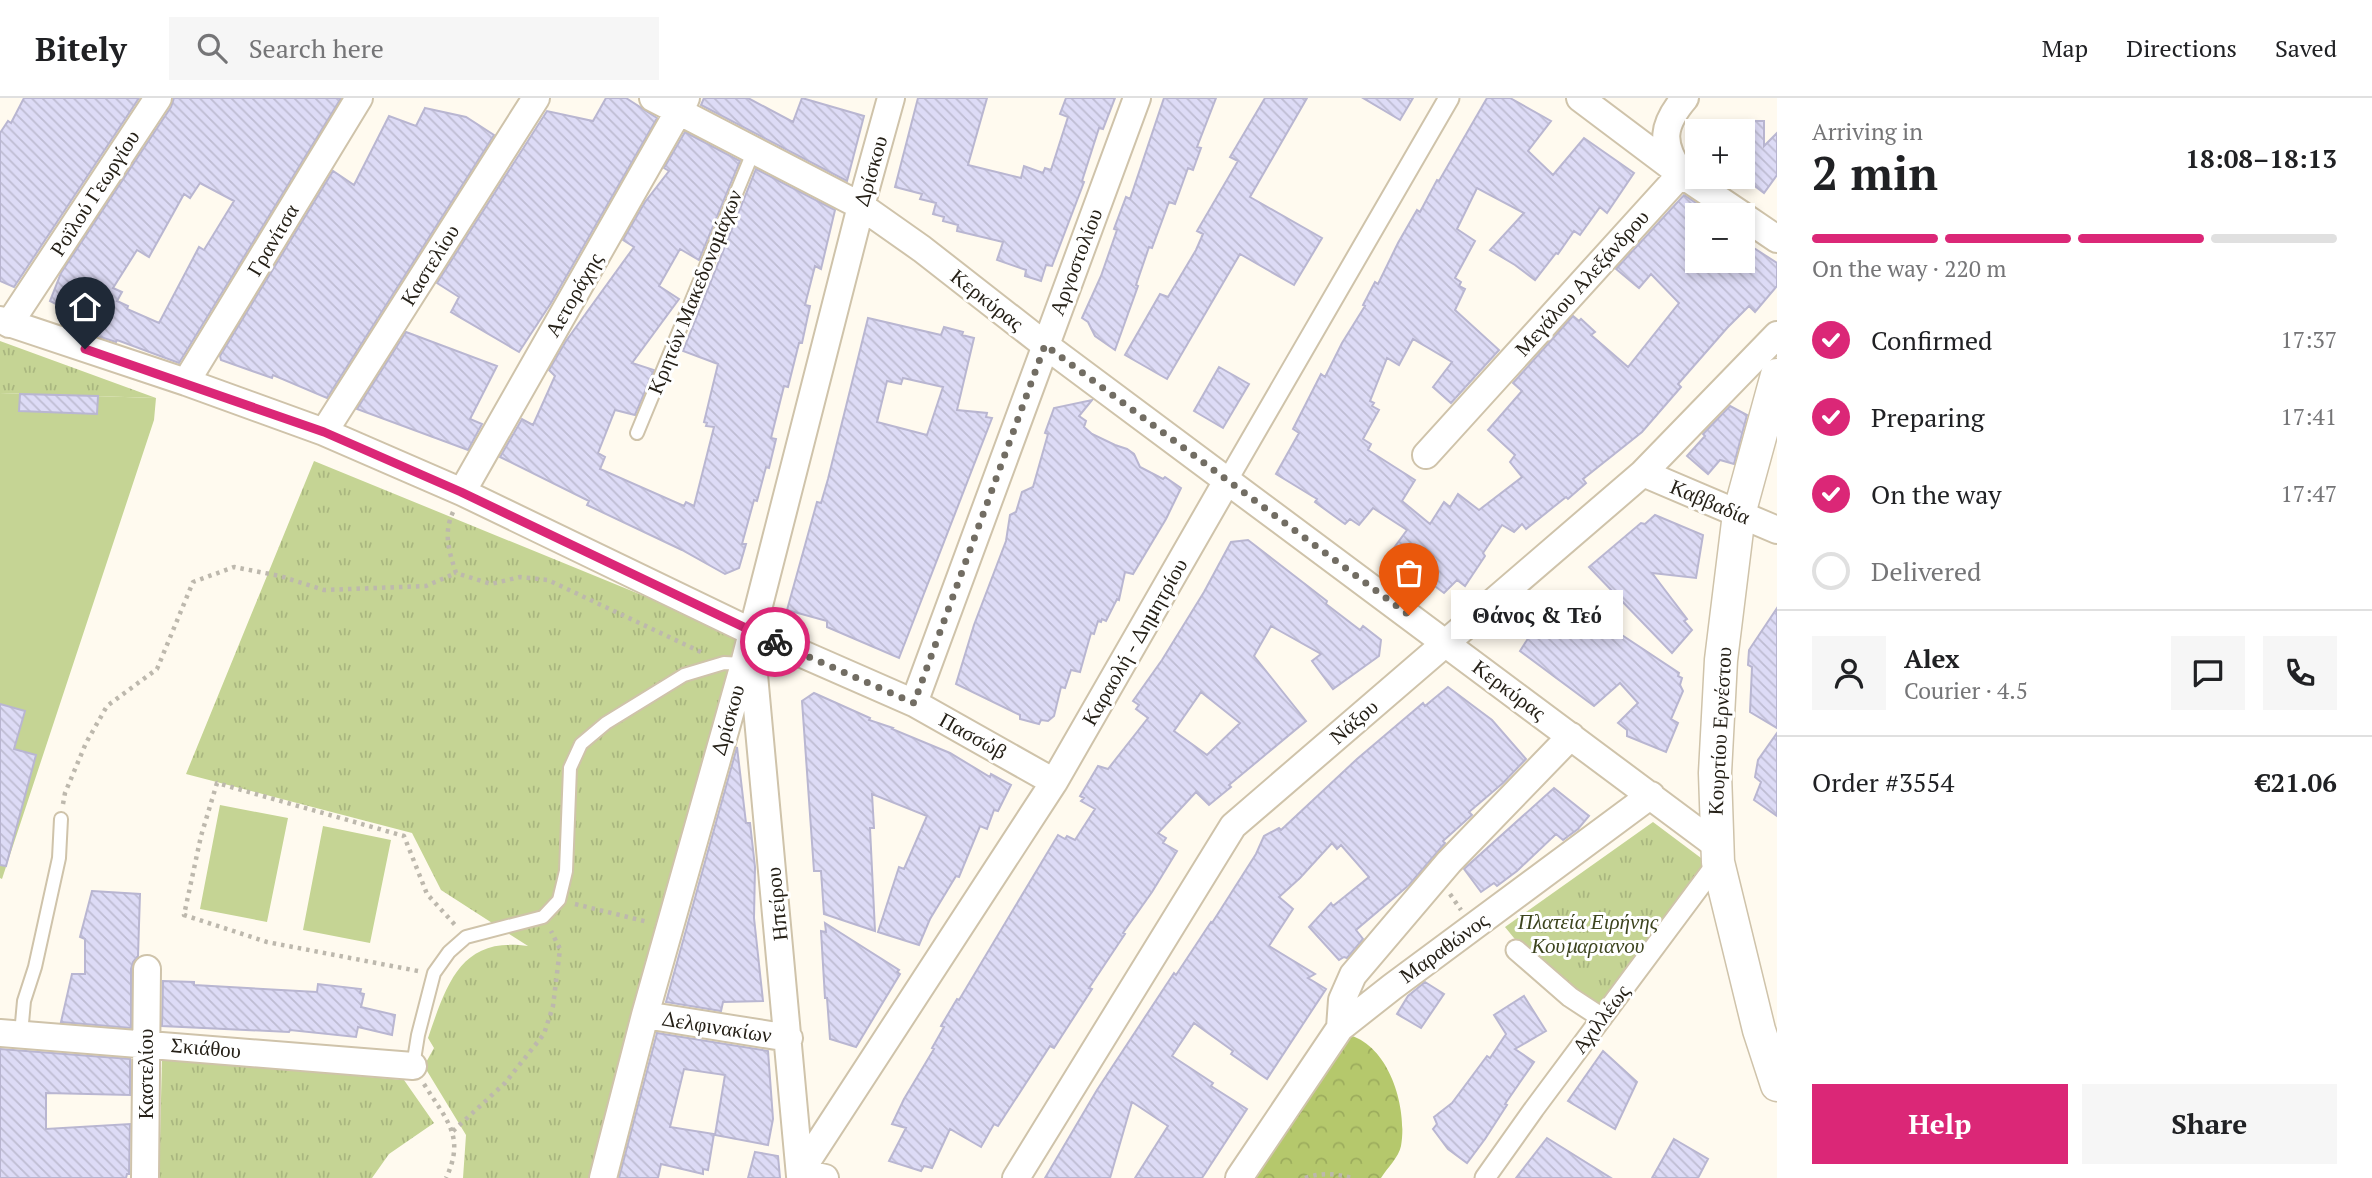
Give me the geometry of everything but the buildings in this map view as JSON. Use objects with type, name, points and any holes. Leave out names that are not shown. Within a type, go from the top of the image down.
[{"type":"street","name":"Ροϊλού Γεωργίου","points":[[5,322],[158,98]]},
{"type":"street","name":"Γρανίτσα","points":[[186,382],[359,98]]},
{"type":"street","name":"Καστελίου","points":[[324,432],[536,98]]},
{"type":"street","name":"Κερκύρας","points":[[653,98],[683,104],[754,150],[861,206],[922,249],[1045,345],[1651,795],[1717,853]]},
{"type":"street","name":"Δρίσκου","points":[[603,1178],[734,663],[750,631],[891,98]]},
{"type":"street","name":"Αργοστολίου","points":[[914,703],[1138,98]]},
{"type":"street","name":"Καραολή - Δημητρίου","points":[[809,1176],[1054,782],[1449,98]]},
{"type":"street","points":[[1580,98],[1723,203]]},
{"type":"street","points":[[1681,174],[1668,151],[1666,128],[1685,98]]},
{"type":"street","name":"Αετοράχης","points":[[461,492],[683,104]]},
{"type":"street","name":"Μεγάλου Αλεξάνδρου","points":[[1426,455],[1681,174]]},
{"type":"street","points":[[1755,225],[1777,239]]},
{"type":"street","name":"Πασσώβ","points":[[5,322],[186,382],[324,432],[461,492],[750,631],[914,703],[1054,782]]},
{"type":"street","name":"Νάξου","points":[[1016,1178],[1233,826],[1643,473],[1777,335]]},
{"type":"street","name":"Κουρτίου Ερνέστου","points":[[1777,375],[1739,514],[1721,660],[1715,773],[1717,853],[1759,1030],[1777,1085]]},
{"type":"street","name":"Καββαδία","points":[[1643,473],[1777,530]]},
{"type":"street","name":"Ηπείρου","points":[[750,631],[789,1038],[809,1176]]},
{"type":"street","name":"Μαραθώνος","points":[[1340,1028],[1342,1000],[1353,975],[1437,876],[1571,736]]},
{"type":"street","name":"Μαραθώνος","points":[[1240,1178],[1340,1028],[1651,795]]},
{"type":"street","name":"Αχιλλέως","points":[[1485,1178],[1602,1018],[1717,853]]},
{"type":"street","points":[[1516,950],[1570,997],[1602,1018]]},
{"type":"street","name":"Καστελίου","points":[[145,1178],[147,969]]},
{"type":"street","name":"Δελφινακίων","points":[[645,1015],[789,1038]]},
{"type":"street","name":"Σκιάθου","points":[[10,1034],[413,1066]]},
{"type":"lane","name":"Κρητών Μακεδονομάχων","points":[[637,433],[754,150]]},
{"type":"lane","points":[[413,1066],[434,974],[449,951],[466,937],[543,917],[559,900],[566,871],[570,768],[581,744],[606,723],[684,675],[734,663]]},
{"type":"lane","points":[[10,1034],[35,967],[59,858],[61,819]]},
{"type":"path","points":[[447,524],[447,546],[456,573]]},
{"type":"path","points":[[61,819],[65,793],[86,743],[107,706],[157,669],[193,582],[234,567],[280,576],[324,590],[426,586],[456,573],[491,584],[520,577],[548,580],[734,663]]},
{"type":"path","points":[[434,974],[267,942],[184,915],[201,836],[217,783],[404,836],[426,894],[466,937]]},
{"type":"path","points":[[1437,876],[1473,927]]},
{"type":"path","points":[[559,900],[654,924]]},
{"type":"path","points":[[453,1131],[505,1083],[544,1034],[554,1006],[560,949],[543,917]]},
{"type":"path","points":[[413,1066],[453,1131],[455,1159],[446,1178]]},
{"type":"path","points":[[1305,1178],[1318,1174],[1338,1174],[1353,1178]]},
{"type":"green space","points":[[0,341],[156,398],[0,393]]},
{"type":"green space","points":[[0,393],[156,398],[154,420],[2,879],[0,878]]},
{"type":"green space","points":[[314,461],[737,634],[593,1178],[463,1178],[466,1135],[424,1066],[434,1048],[428,1038],[435,1018],[450,982],[460,968],[472,956],[487,948],[505,945],[528,946],[441,890],[412,833],[186,774]]},
{"type":"green space","points":[[220,805],[288,818],[267,922],[200,909]]},
{"type":"green space","name":"Πλατεία Ειρήνης Κουμαριανου","points":[[1653,822],[1701,858],[1701,868],[1600,1010],[1527,954],[1505,927]]},
{"type":"green space","points":[[323,826],[391,840],[370,943],[303,930]]},
{"type":"green space","points":[[1344,1034],[1359,1039],[1372,1049],[1392,1078],[1398,1095],[1402,1130],[1400,1150],[1395,1158],[1381,1178],[1247,1178]]},
{"type":"green space","points":[[162,1059],[404,1080],[434,1123],[389,1154],[372,1178],[159,1178]]},
{"type":"way so far","points":[[775,642],[914,703],[1045,345],[1409,615]]},
{"type":"place","name":"Θάνος & Τεό","points":[[1409,615]]},
{"type":"route","points":[[85,349],[324,432],[461,492],[775,642]]}]
